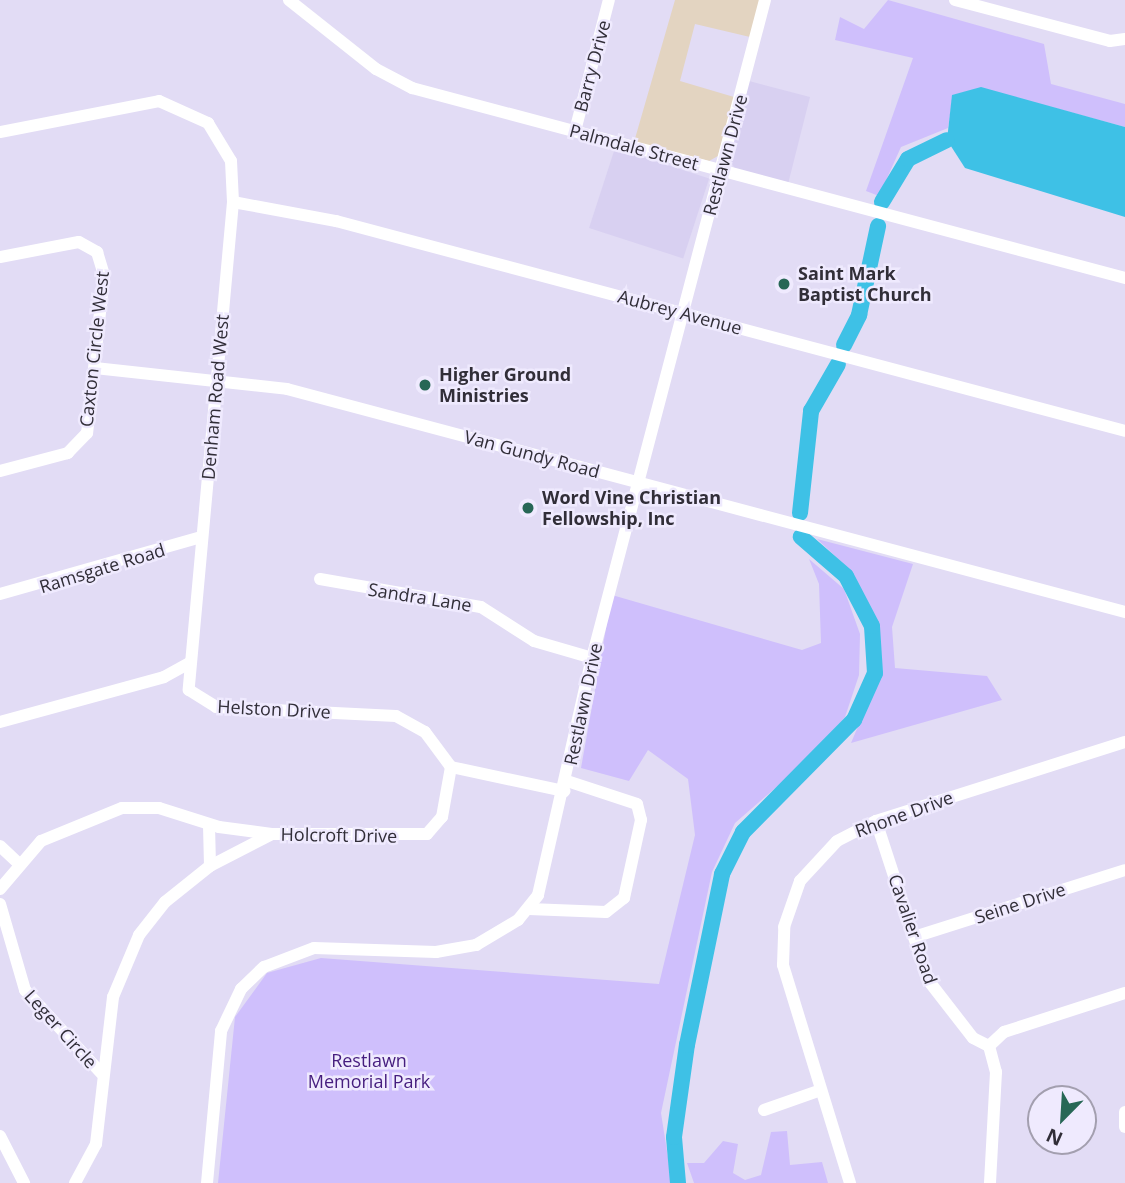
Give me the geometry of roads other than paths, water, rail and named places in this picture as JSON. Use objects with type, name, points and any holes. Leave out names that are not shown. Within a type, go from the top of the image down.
[{"type":"street","name":"Palmdale Street","points":[[289,0],[400,83],[1125,278]]},
{"type":"street","name":"Barry Drive","points":[[575,131],[608,0]]},
{"type":"street","name":"Restlawn Drive","points":[[207,1183],[221,1031],[241,989],[264,967],[322,947],[457,950],[492,939],[529,909],[549,862],[592,657],[765,0]]},
{"type":"street","points":[[955,0],[1110,41],[1125,39]]},
{"type":"street","name":"Denham Road West","points":[[0,132],[159,101],[190,111],[217,134],[231,160],[233,202],[189,663]]},
{"type":"street","name":"Aubrey Avenue","points":[[233,202],[335,220],[1125,431]]},
{"type":"street","name":"Caxton Circle West","points":[[0,257],[68,242],[97,253],[104,275],[90,422],[81,442],[36,464],[0,471]]},
{"type":"street","name":"Van Gundy Road","points":[[95,368],[287,389],[1125,612]]},
{"type":"street","name":"Ramsgate Road","points":[[0,594],[202,537]]},
{"type":"street","name":"Sandra Lane","points":[[320,579],[481,607],[534,641],[592,657]]},
{"type":"street","points":[[0,722],[164,677],[189,663],[190,690]]},
{"type":"street","name":"Helston Drive","points":[[164,677],[216,707],[396,716],[425,732],[451,767]]},
{"type":"street","name":"Rhone Drive","points":[[850,1183],[787,985],[784,927],[800,881],[821,854],[876,821],[1125,742]]},
{"type":"street","points":[[451,767],[565,786],[637,804],[641,820],[624,898],[607,912],[529,909]]},
{"type":"street","name":"Holcroft Drive","points":[[75,1183],[96,1144],[105,1037],[117,985],[139,935],[165,902],[210,866],[272,834],[427,834],[442,817],[451,767]]},
{"type":"street","points":[[0,889],[18,863],[49,836],[122,808],[159,808],[209,825],[272,834]]},
{"type":"street","name":"Cavalier Road","points":[[876,821],[914,937],[937,995],[973,1038],[989,1046]]},
{"type":"street","points":[[209,825],[210,866]]},
{"type":"street","points":[[0,846],[18,863]]},
{"type":"street","name":"Seine Drive","points":[[914,937],[1125,870]]},
{"type":"street","name":"Leger Circle","points":[[0,904],[20,982],[101,1073]]},
{"type":"street","points":[[990,1183],[996,1072],[989,1046],[1003,1032],[1125,993]]},
{"type":"street","points":[[77,1046],[105,1037]]},
{"type":"street","points":[[764,1110],[821,1090]]},
{"type":"street","points":[[1125,1112],[1125,1127]]},
{"type":"street","points":[[0,1136],[24,1183]]},
{"type":"water","points":[[981,87],[1125,127],[1125,217],[965,168],[947,140],[952,95]]},
{"type":"waterway","points":[[882,202],[908,159],[947,140]]},
{"type":"waterway","points":[[844,345],[859,315],[878,226]]},
{"type":"waterway","points":[[800,513],[811,411],[838,364]]},
{"type":"waterway","points":[[678,1183],[674,1137],[687,1045],[722,874],[743,832],[854,720],[875,673],[872,626],[846,576],[801,537]]},
{"type":"place","name":"Saint Mark Baptist Church","points":[[784,284]]},
{"type":"place","name":"Higher Ground Ministries","points":[[425,385]]},
{"type":"place","name":"Word Vine Christian Fellowship, Inc","points":[[528,508]]},
{"type":"park label","name":"Restlawn Memorial Park","points":[[369,1071]]}]
